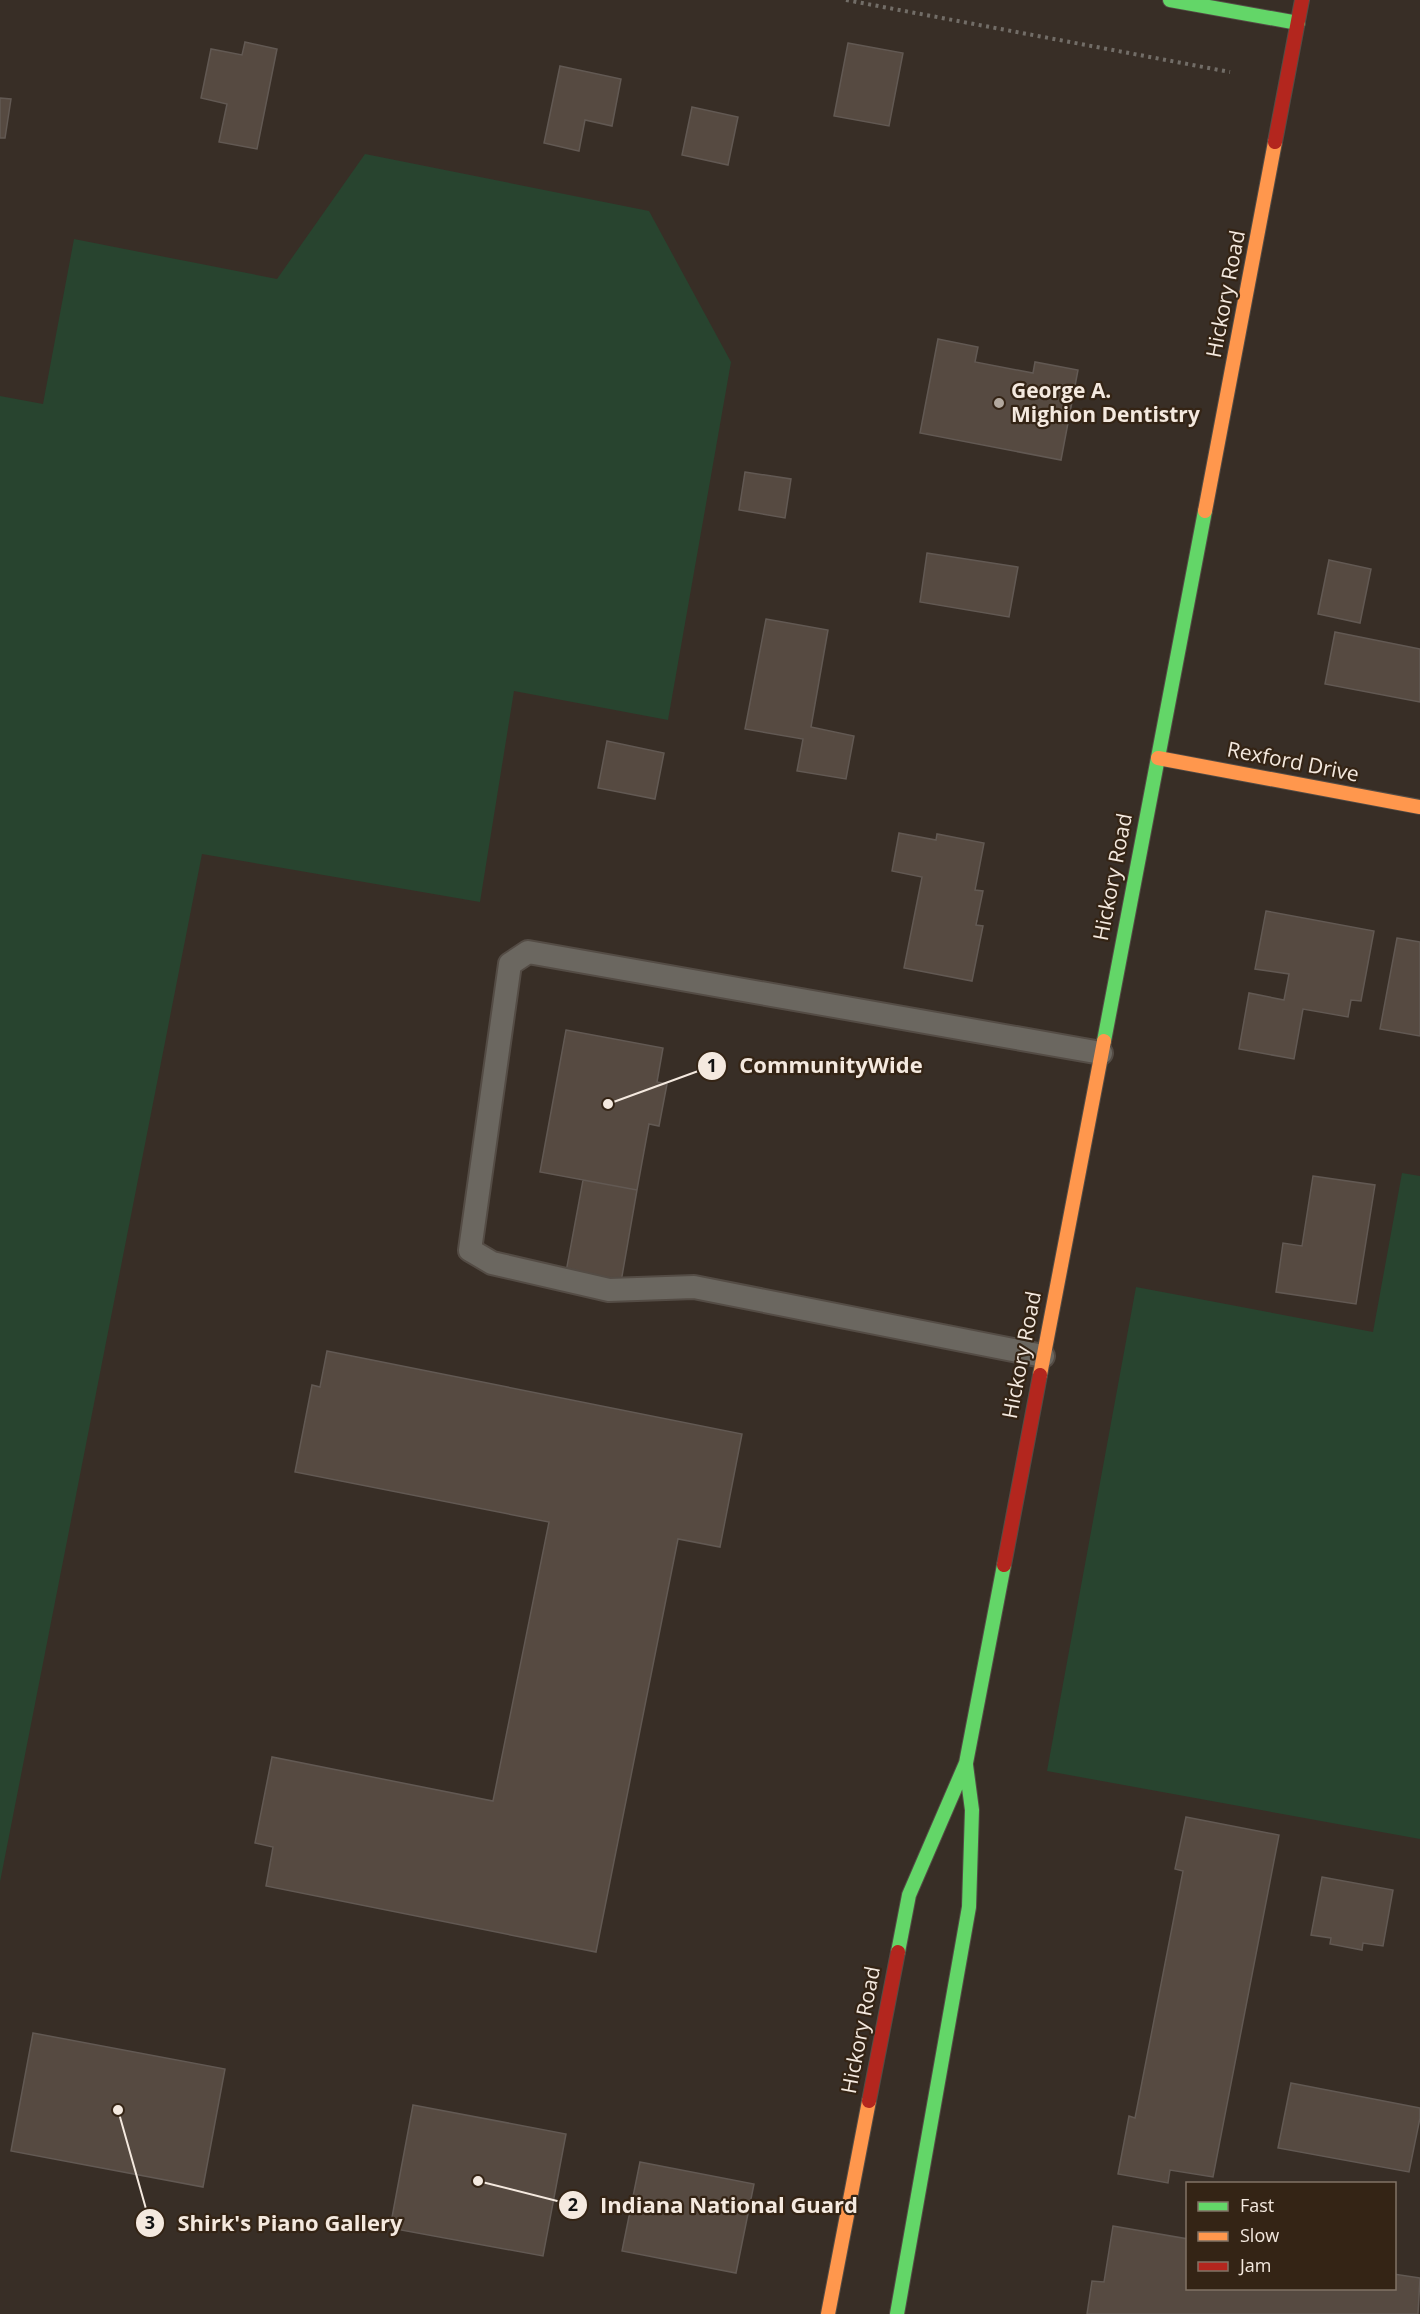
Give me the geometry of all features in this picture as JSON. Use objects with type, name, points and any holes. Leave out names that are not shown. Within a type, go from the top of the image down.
[{"type":"street","points":[[1170,0],[1298,23]]},
{"type":"street","name":"Hickory Road","points":[[828,2314],[909,1895],[966,1763],[1302,0]]},
{"type":"street","name":"Rexford Drive","points":[[1158,758],[1420,807]]},
{"type":"street","name":"Hickory Road","points":[[897,2314],[969,1907],[972,1810],[966,1763]]},
{"type":"lane","points":[[1042,1356],[694,1287],[609,1290],[492,1263],[470,1250],[510,964],[528,952],[1101,1053]]},
{"type":"path","points":[[846,0],[1230,72]]},
{"type":"green space","points":[[365,154],[649,211],[731,362],[668,720],[514,691],[480,902],[202,854],[0,1882],[0,396],[43,404],[74,239],[277,279]]},
{"type":"green space","points":[[1402,1173],[1420,1176],[1420,1839],[1047,1771],[1136,1287],[1373,1332]]},
{"type":"building","points":[[245,42],[277,49],[257,149],[219,142],[227,104],[201,98],[211,49],[242,55]]},
{"type":"building","points":[[848,43],[903,53],[889,126],[834,116]]},
{"type":"building","points":[[560,66],[621,79],[612,126],[585,120],[579,151],[544,143]]},
{"type":"building","points":[[0,98],[11,99],[5,138],[0,138]]},
{"type":"building","points":[[692,107],[738,117],[728,165],[682,155]]},
{"type":"building","name":"George A. Mighion Dentistry","points":[[938,339],[978,347],[975,362],[1033,373],[1035,362],[1078,370],[1061,460],[920,433]]},
{"type":"building","points":[[745,472],[791,479],[785,518],[739,510]]},
{"type":"building","points":[[927,553],[1018,567],[1009,617],[920,602]]},
{"type":"building","points":[[1329,560],[1371,569],[1360,623],[1318,614]]},
{"type":"building","points":[[766,619],[828,630],[811,727],[854,736],[846,779],[797,771],[803,739],[745,729]]},
{"type":"building","points":[[1335,632],[1420,649],[1420,702],[1325,684]]},
{"type":"building","points":[[607,741],[664,753],[655,799],[598,788]]},
{"type":"building","points":[[899,833],[936,840],[937,834],[984,843],[975,890],[983,891],[976,925],[983,926],[972,981],[904,968],[922,877],[892,871]]},
{"type":"building","points":[[1266,911],[1374,931],[1361,1001],[1351,1000],[1348,1017],[1303,1009],[1294,1059],[1239,1049],[1249,993],[1284,1000],[1289,974],[1255,969]]},
{"type":"building","points":[[1397,938],[1420,942],[1420,1036],[1380,1029]]},
{"type":"building","points":[[566,1030],[663,1048],[657,1082],[667,1084],[659,1126],[649,1124],[637,1190],[540,1172]]},
{"type":"building","points":[[1313,1176],[1375,1185],[1356,1304],[1276,1292],[1283,1243],[1302,1246]]},
{"type":"building","points":[[583,1180],[637,1190],[621,1282],[566,1272]]},
{"type":"building","points":[[327,1351],[742,1434],[720,1547],[678,1539],[596,1952],[266,1886],[273,1847],[255,1843],[272,1757],[493,1801],[549,1522],[295,1472],[312,1385],[320,1387]]},
{"type":"building","points":[[1186,1817],[1279,1835],[1213,2177],[1170,2170],[1168,2183],[1118,2174],[1129,2116],[1135,2118],[1183,1871],[1175,1869]]},
{"type":"building","points":[[1322,1877],[1393,1890],[1383,1946],[1363,1943],[1362,1950],[1330,1944],[1331,1938],[1311,1935]]},
{"type":"building","points":[[33,2033],[225,2069],[203,2187],[11,2151]]},
{"type":"building","points":[[1291,2083],[1420,2108],[1409,2172],[1278,2148]]},
{"type":"building","points":[[413,2105],[566,2134],[543,2256],[390,2228]]},
{"type":"building","points":[[640,2162],[754,2184],[736,2273],[622,2251]]},
{"type":"building","points":[[1113,2226],[1186,2239],[1186,2290],[1396,2290],[1396,2274],[1420,2278],[1418,2314],[1087,2314],[1092,2281],[1104,2282]]},
{"type":"traffic: fast","points":[[1170,0],[1298,23]]},
{"type":"traffic: fast","points":[[1104,1041],[1205,511]]},
{"type":"traffic: fast","points":[[898,1952],[909,1895],[966,1763],[1004,1565]]},
{"type":"traffic: fast","points":[[897,2314],[969,1907],[972,1810],[966,1765]]},
{"type":"traffic: slow","points":[[1205,511],[1275,142]]},
{"type":"traffic: slow","points":[[1158,758],[1420,807]]},
{"type":"traffic: slow","points":[[1040,1375],[1104,1041]]},
{"type":"traffic: slow","points":[[828,2314],[869,2101]]},
{"type":"traffic: jam","points":[[1275,142],[1302,0]]},
{"type":"traffic: jam","points":[[1004,1565],[1040,1375]]},
{"type":"traffic: jam","points":[[869,2101],[898,1952]]},
{"type":"place","name":"George A. Mighion Dentistry","points":[[999,403]]},
{"type":"place","name":"CommunityWide","points":[[608,1104]]},
{"type":"place","name":"Shirk's Piano Gallery","points":[[118,2110]]},
{"type":"place","name":"Indiana National Guard","points":[[478,2181]]}]
